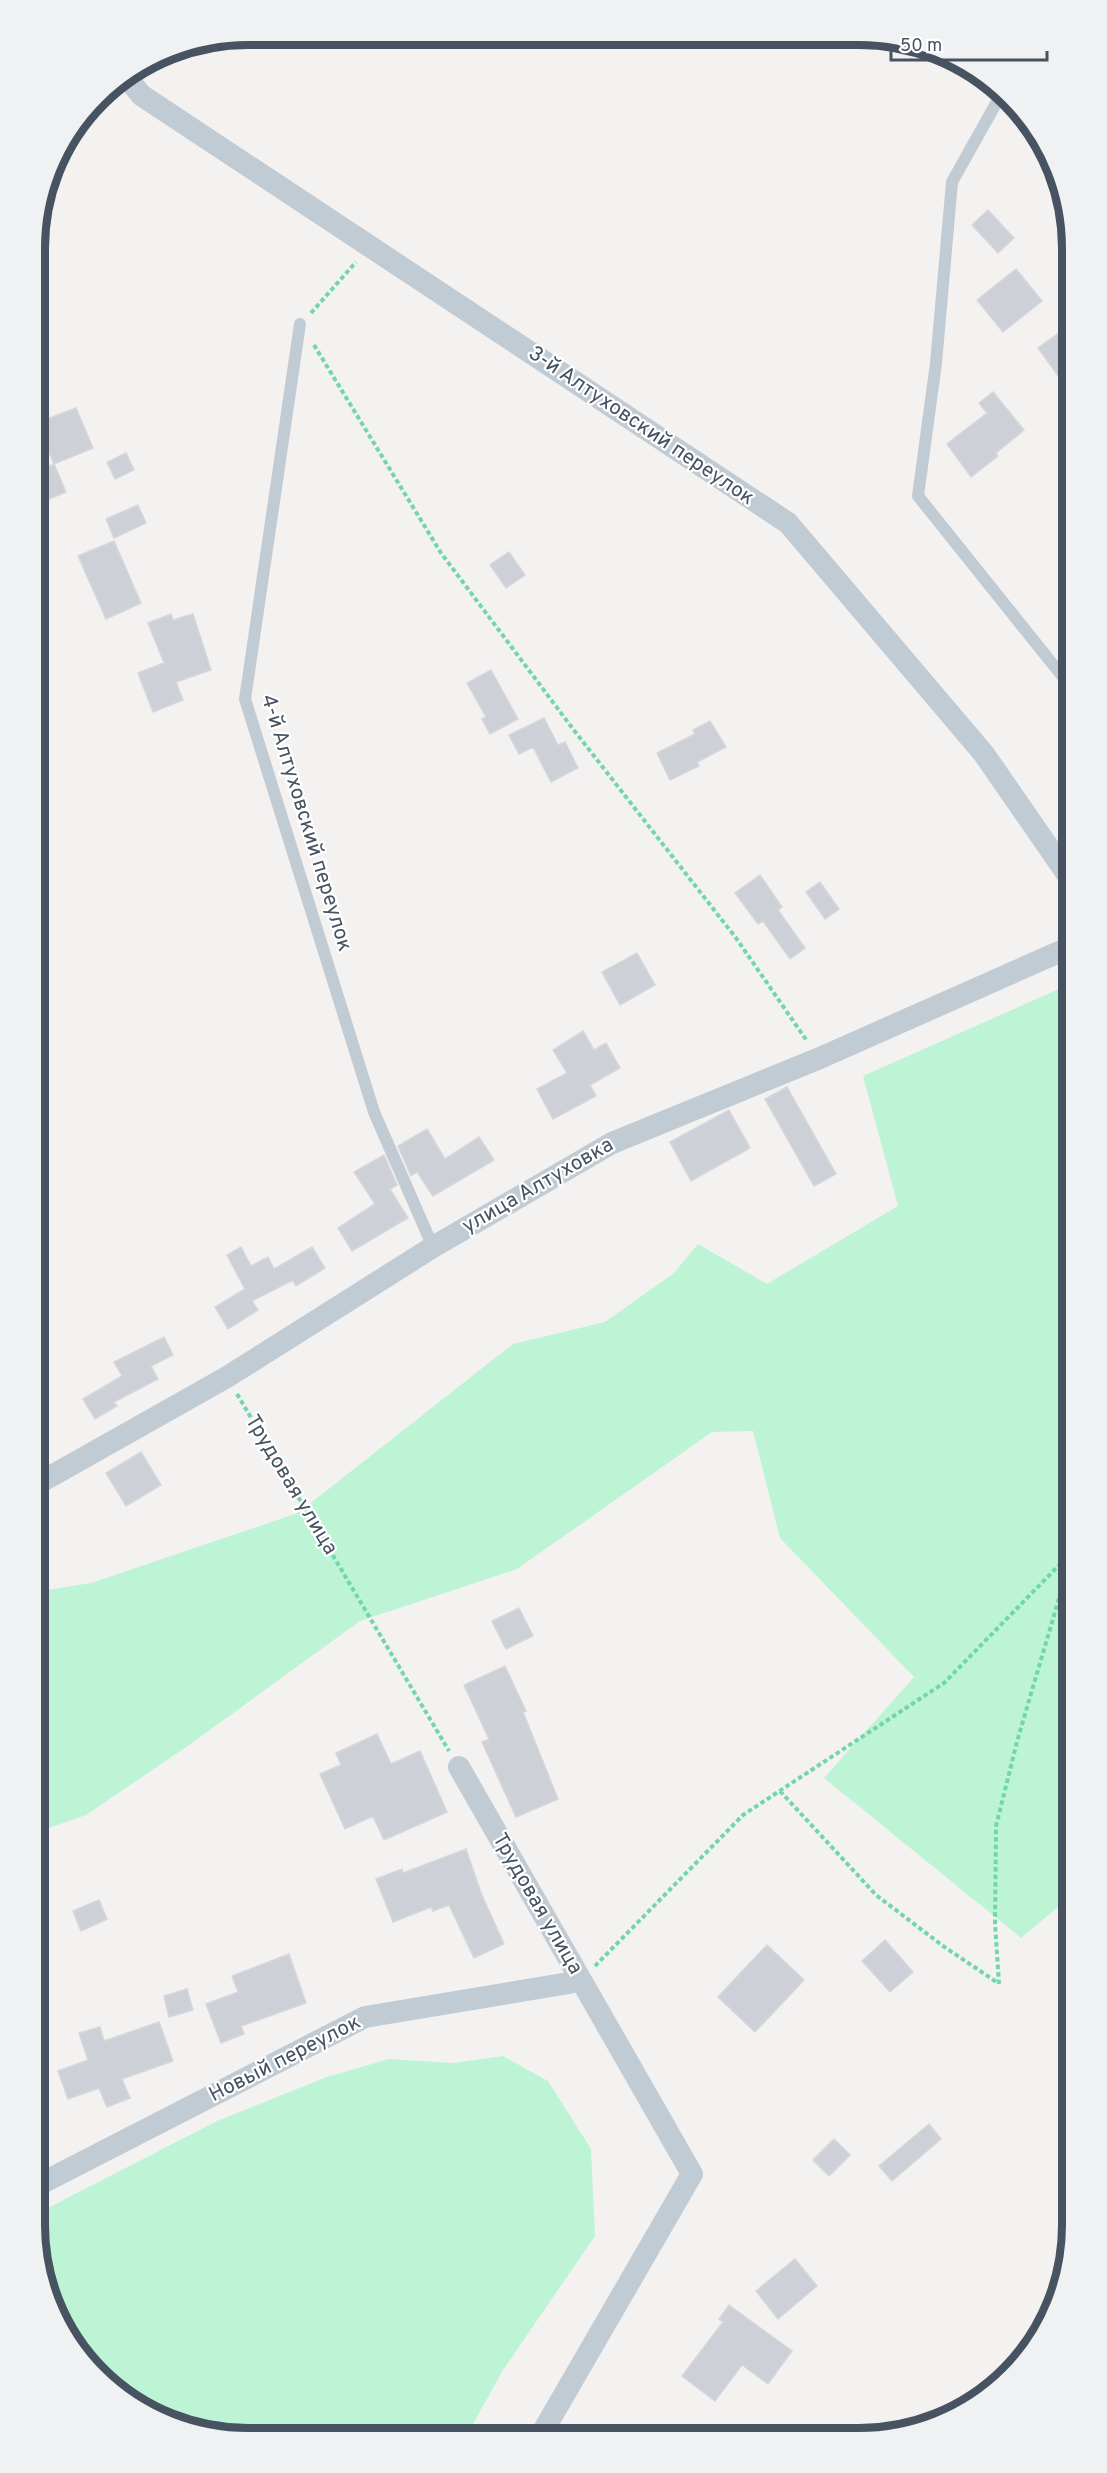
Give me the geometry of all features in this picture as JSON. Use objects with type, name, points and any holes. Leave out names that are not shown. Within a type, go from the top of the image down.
[{"type":"street","name":"3-й Алтуховский переулок","points":[[131,82],[141,95],[788,523],[984,754],[1062,867]]},
{"type":"street","name":"улица Алтуховка","points":[[45,1481],[227,1377],[433,1247],[612,1143],[820,1058],[1062,951]]},
{"type":"street","name":"Трудовая улица","points":[[459,1767],[692,2174],[545,2428]]},
{"type":"street","name":"Новый переулок","points":[[45,2181],[365,2017],[581,1981]]},
{"type":"lane","points":[[997,101],[952,182],[936,363],[918,496],[1062,676]]},
{"type":"lane","name":"4-й Алтуховский переулок","points":[[300,324],[244,699],[374,1112],[433,1247]]},
{"type":"path","points":[[370,246],[300,324],[441,553],[573,729],[736,938],[820,1058]]},
{"type":"path","name":"Трудовая улица","points":[[227,1377],[459,1767]]},
{"type":"path","points":[[581,1981],[743,1815],[945,1683],[1062,1562]]},
{"type":"path","points":[[780,1791],[876,1894],[943,1946],[999,1984],[994,1923],[996,1826],[1018,1738],[1062,1588]]},
{"type":"green space","points":[[1062,988],[1062,1904],[1021,1938],[824,1778],[914,1677],[780,1538],[753,1431],[712,1432],[517,1569],[360,1621],[189,1745],[86,1815],[45,1829],[45,1590],[91,1583],[298,1513],[513,1344],[605,1322],[674,1273],[698,1244],[767,1284],[898,1206],[863,1076]]},
{"type":"green space","points":[[503,2056],[548,2081],[591,2149],[595,2236],[503,2370],[471,2428],[235,2428],[209,2424],[158,2407],[135,2394],[95,2359],[79,2338],[60,2302],[47,2251],[45,2209],[217,2121],[327,2077],[389,2059],[453,2063]]},
{"type":"building","points":[[988,210],[1014,238],[998,253],[972,225]]},
{"type":"building","points":[[1016,269],[1042,301],[1003,332],[977,300]]},
{"type":"building","points":[[1062,331],[1062,381],[1038,348]]},
{"type":"building","points":[[993,392],[1024,430],[996,453],[998,456],[971,477],[947,444],[987,413],[979,403]]},
{"type":"building","points":[[76,408],[93,448],[54,464],[45,442],[45,420]]},
{"type":"building","points":[[126,453],[134,470],[115,479],[107,462]]},
{"type":"building","points":[[54,464],[66,492],[45,501],[45,468]]},
{"type":"building","points":[[138,505],[146,523],[114,538],[106,519]]},
{"type":"building","points":[[114,541],[141,603],[106,619],[78,556]]},
{"type":"building","points":[[509,552],[525,575],[506,588],[490,565]]},
{"type":"building","points":[[171,614],[173,620],[193,614],[211,670],[176,682],[183,700],[153,712],[138,673],[164,663],[148,623]]},
{"type":"building","points":[[491,670],[518,719],[490,734],[482,719],[486,717],[467,683]]},
{"type":"building","points":[[544,718],[558,745],[565,742],[578,768],[551,782],[533,747],[519,754],[509,735]]},
{"type":"building","points":[[710,721],[726,747],[697,762],[699,766],[670,780],[657,753],[695,734],[693,730]]},
{"type":"building","points":[[760,875],[782,907],[778,910],[805,948],[790,959],[763,921],[758,924],[735,893]]},
{"type":"building","points":[[820,882],[839,909],[825,919],[806,892]]},
{"type":"building","points":[[637,953],[655,985],[620,1005],[602,972]]},
{"type":"building","points":[[583,1031],[594,1050],[606,1043],[620,1068],[590,1085],[596,1096],[553,1119],[537,1089],[567,1073],[553,1050]]},
{"type":"building","points":[[787,1087],[836,1174],[814,1186],[765,1099]]},
{"type":"building","points":[[729,1110],[750,1148],[691,1181],[670,1142]]},
{"type":"building","points":[[427,1129],[445,1159],[479,1137],[494,1160],[433,1196],[417,1172],[411,1176],[398,1146]]},
{"type":"building","points":[[384,1155],[397,1185],[390,1189],[408,1218],[352,1251],[338,1228],[375,1204],[354,1172]]},
{"type":"building","points":[[241,1247],[251,1266],[268,1257],[274,1269],[312,1247],[325,1268],[296,1286],[293,1280],[252,1301],[258,1310],[228,1329],[215,1307],[245,1289],[227,1255]]},
{"type":"building","points":[[164,1337],[173,1355],[151,1366],[158,1379],[114,1402],[117,1406],[95,1419],[83,1399],[122,1376],[114,1362]]},
{"type":"building","points":[[141,1452],[161,1485],[126,1506],[106,1473]]},
{"type":"building","points":[[519,1608],[533,1636],[506,1649],[492,1621]]},
{"type":"building","points":[[505,1666],[526,1711],[523,1712],[558,1799],[516,1817],[482,1742],[489,1739],[464,1685]]},
{"type":"building","points":[[377,1734],[391,1764],[420,1751],[447,1812],[384,1840],[373,1816],[345,1829],[320,1774],[341,1765],[336,1753]]},
{"type":"building","points":[[466,1849],[481,1893],[504,1944],[474,1958],[449,1905],[433,1911],[431,1907],[393,1922],[376,1879],[402,1869],[403,1873]]},
{"type":"building","points":[[99,1900],[107,1919],[81,1931],[73,1911]]},
{"type":"building","points":[[885,1940],[913,1972],[890,1992],[862,1961]]},
{"type":"building","points":[[767,1945],[804,1980],[755,2032],[718,1997]]},
{"type":"building","points":[[289,1954],[306,2003],[241,2026],[244,2034],[221,2043],[206,2004],[238,1992],[232,1976]]},
{"type":"building","points":[[187,1989],[193,2010],[169,2017],[164,1996]]},
{"type":"building","points":[[159,2022],[173,2061],[122,2079],[130,2098],[107,2107],[99,2088],[68,2099],[58,2071],[88,2060],[79,2033],[100,2027],[104,2041]]},
{"type":"building","points":[[929,2124],[941,2139],[892,2181],[879,2166]]},
{"type":"building","points":[[834,2139],[850,2155],[829,2176],[813,2160]]},
{"type":"building","points":[[795,2259],[817,2286],[778,2319],[756,2291]]},
{"type":"building","points":[[729,2305],[792,2351],[768,2384],[742,2365],[715,2401],[682,2376],[723,2322],[719,2319]]}]
